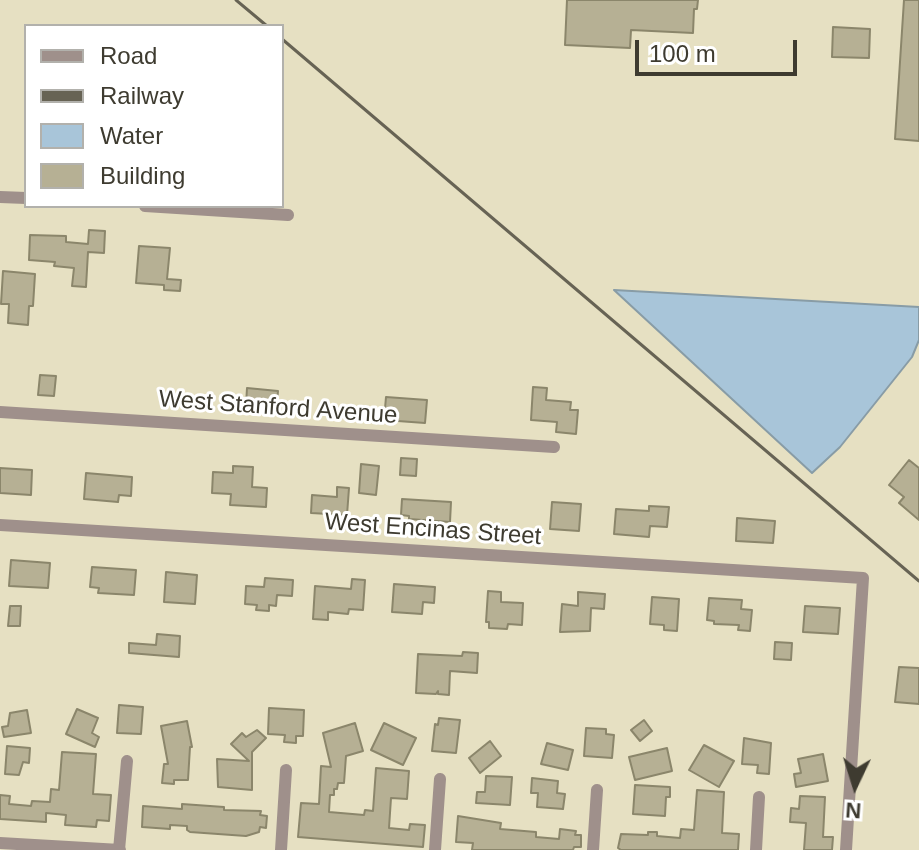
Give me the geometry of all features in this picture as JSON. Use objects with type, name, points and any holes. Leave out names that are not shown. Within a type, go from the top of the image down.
[{"type":"street","points":[[0,197],[24,198]]},
{"type":"street","points":[[177,208],[288,215]]},
{"type":"street","name":"West Stanford Avenue","points":[[0,412],[554,447]]},
{"type":"street","name":"West Encinas Street","points":[[0,525],[863,578],[846,850]]},
{"type":"street","points":[[0,843],[119,850],[127,761]]},
{"type":"street","points":[[281,850],[286,770]]},
{"type":"street","points":[[435,850],[440,779]]},
{"type":"street","points":[[593,850],[597,790]]},
{"type":"street","points":[[756,850],[759,797]]},
{"type":"water","points":[[614,290],[919,307],[919,340],[912,357],[840,447],[812,473]]},
{"type":"building","points":[[567,0],[698,0],[697,9],[694,9],[693,33],[631,30],[630,48],[565,45]]},
{"type":"building","points":[[904,0],[919,0],[919,141],[895,139]]},
{"type":"building","points":[[833,27],[870,29],[869,58],[832,57]]},
{"type":"building","points":[[89,230],[105,231],[104,253],[88,252],[86,287],[72,286],[74,268],[54,266],[55,262],[29,260],[30,235],[66,236],[66,242],[88,244]]},
{"type":"building","points":[[139,246],[170,248],[167,279],[181,280],[180,291],[164,290],[164,285],[136,283]]},
{"type":"building","points":[[3,271],[35,274],[28,325],[8,323],[9,304],[1,304]]},
{"type":"building","points":[[40,375],[56,376],[54,396],[38,395]]},
{"type":"building","points":[[533,387],[547,388],[546,400],[571,402],[570,410],[578,410],[576,434],[556,432],[557,422],[531,420]]},
{"type":"building","points":[[247,388],[278,391],[276,414],[254,412],[255,406],[246,405]]},
{"type":"building","points":[[386,397],[427,400],[425,423],[384,420]]},
{"type":"building","points":[[401,458],[417,459],[416,476],[400,475]]},
{"type":"building","points":[[909,460],[919,468],[919,520],[899,503],[904,497],[889,485]]},
{"type":"building","points":[[361,464],[379,466],[376,495],[359,493]]},
{"type":"building","points":[[233,466],[253,467],[252,487],[267,488],[266,507],[230,505],[231,494],[212,493],[213,472],[233,473]]},
{"type":"building","points":[[0,468],[32,470],[31,495],[0,493]]},
{"type":"building","points":[[86,473],[132,477],[131,496],[119,495],[118,502],[84,499]]},
{"type":"building","points":[[337,487],[349,488],[347,515],[311,513],[312,495],[337,497]]},
{"type":"building","points":[[402,499],[451,502],[450,522],[409,519],[409,516],[401,515]]},
{"type":"building","points":[[552,502],[581,504],[579,531],[550,529]]},
{"type":"building","points":[[649,506],[669,507],[667,527],[650,526],[649,537],[614,534],[616,509],[649,511]]},
{"type":"building","points":[[737,518],[775,521],[773,543],[736,541]]},
{"type":"building","points":[[11,560],[50,563],[48,588],[9,586]]},
{"type":"building","points":[[92,567],[136,570],[134,595],[98,593],[99,588],[90,587]]},
{"type":"building","points":[[166,572],[197,575],[195,604],[164,602]]},
{"type":"building","points":[[265,578],[293,580],[292,596],[277,595],[276,606],[269,605],[269,611],[256,610],[257,605],[245,604],[246,586],[264,587]]},
{"type":"building","points":[[352,579],[365,580],[363,610],[349,609],[348,614],[328,612],[328,620],[313,619],[315,586],[351,589]]},
{"type":"building","points":[[394,584],[435,587],[434,603],[423,602],[422,614],[392,612]]},
{"type":"building","points":[[488,591],[501,592],[501,602],[523,603],[522,625],[508,624],[507,629],[489,628],[489,622],[486,622]]},
{"type":"building","points":[[578,592],[605,594],[604,609],[591,608],[590,631],[560,632],[562,604],[578,606]]},
{"type":"building","points":[[652,597],[679,599],[677,631],[664,630],[664,625],[650,624]]},
{"type":"building","points":[[709,598],[742,600],[741,609],[752,610],[750,631],[738,630],[739,625],[714,624],[714,621],[707,620]]},
{"type":"building","points":[[10,606],[21,606],[20,626],[8,626]]},
{"type":"building","points":[[805,606],[840,608],[838,634],[803,632]]},
{"type":"building","points":[[157,634],[180,636],[179,657],[129,653],[129,643],[156,645]]},
{"type":"building","points":[[775,642],[792,643],[791,660],[774,659]]},
{"type":"building","points":[[463,652],[478,653],[477,673],[450,671],[449,695],[438,694],[438,691],[436,694],[416,693],[418,654],[462,656]]},
{"type":"building","points":[[899,667],[919,668],[919,704],[895,702]]},
{"type":"building","points":[[119,705],[143,707],[141,734],[117,733]]},
{"type":"building","points":[[269,708],[304,710],[303,736],[296,736],[296,743],[284,742],[285,735],[268,734]]},
{"type":"building","points":[[77,709],[98,718],[92,733],[99,737],[95,747],[66,734]]},
{"type":"building","points":[[27,710],[31,733],[4,737],[2,727],[8,726],[10,713]]},
{"type":"building","points":[[439,718],[460,720],[456,753],[432,751],[435,724],[438,725]]},
{"type":"building","points":[[644,720],[652,731],[640,741],[631,730]]},
{"type":"building","points":[[187,721],[192,747],[188,780],[162,783],[164,764],[168,764],[161,726]]},
{"type":"building","points":[[355,723],[363,751],[346,756],[344,783],[338,783],[334,795],[330,795],[329,812],[364,815],[365,810],[373,811],[376,768],[409,771],[407,799],[391,798],[389,828],[409,830],[410,824],[425,825],[423,847],[298,837],[301,803],[319,804],[321,766],[331,767],[323,733]]},
{"type":"building","points":[[384,723],[416,738],[403,765],[371,750]]},
{"type":"building","points":[[586,728],[606,729],[606,734],[614,735],[612,758],[584,756]]},
{"type":"building","points":[[257,730],[266,738],[252,752],[252,790],[218,787],[217,759],[249,761],[231,744],[242,733],[246,737]]},
{"type":"building","points":[[744,738],[771,743],[769,774],[757,773],[758,765],[742,764]]},
{"type":"building","points":[[490,741],[501,756],[480,773],[469,758]]},
{"type":"building","points":[[547,743],[573,750],[568,770],[541,764]]},
{"type":"building","points":[[704,745],[734,761],[719,787],[689,770]]},
{"type":"building","points":[[7,746],[30,748],[29,763],[23,762],[19,775],[5,774]]},
{"type":"building","points":[[667,748],[672,771],[635,780],[629,757]]},
{"type":"building","points":[[62,752],[96,754],[93,794],[111,795],[109,821],[97,820],[96,827],[65,825],[66,815],[46,813],[46,822],[0,819],[0,795],[10,796],[9,804],[31,806],[32,801],[50,802],[51,789],[59,790]]},
{"type":"building","points":[[823,754],[828,781],[796,787],[794,774],[801,773],[798,759]]},
{"type":"building","points":[[486,776],[512,777],[510,805],[476,803],[477,792],[485,792]]},
{"type":"building","points":[[532,778],[558,781],[557,793],[565,794],[563,809],[537,807],[538,793],[531,793]]},
{"type":"building","points":[[635,785],[670,787],[665,816],[633,814]]},
{"type":"building","points":[[697,790],[724,792],[722,833],[739,834],[738,850],[618,848],[621,834],[648,835],[648,832],[657,832],[657,836],[680,838],[681,829],[694,830]]},
{"type":"building","points":[[800,796],[825,797],[823,837],[833,837],[832,850],[804,850],[806,823],[790,822],[791,808],[799,809]]},
{"type":"building","points":[[182,804],[261,811],[260,815],[267,816],[266,828],[260,827],[259,832],[246,836],[190,832],[187,826],[170,825],[170,829],[142,827],[143,806],[182,809]]},
{"type":"building","points":[[458,816],[501,823],[500,829],[536,832],[536,837],[559,839],[560,829],[576,831],[575,835],[581,835],[581,847],[574,847],[573,850],[472,850],[473,843],[456,842]]},
{"type":"railway","points":[[236,0],[265,24]]},
{"type":"railway","points":[[284,41],[919,581]]}]
